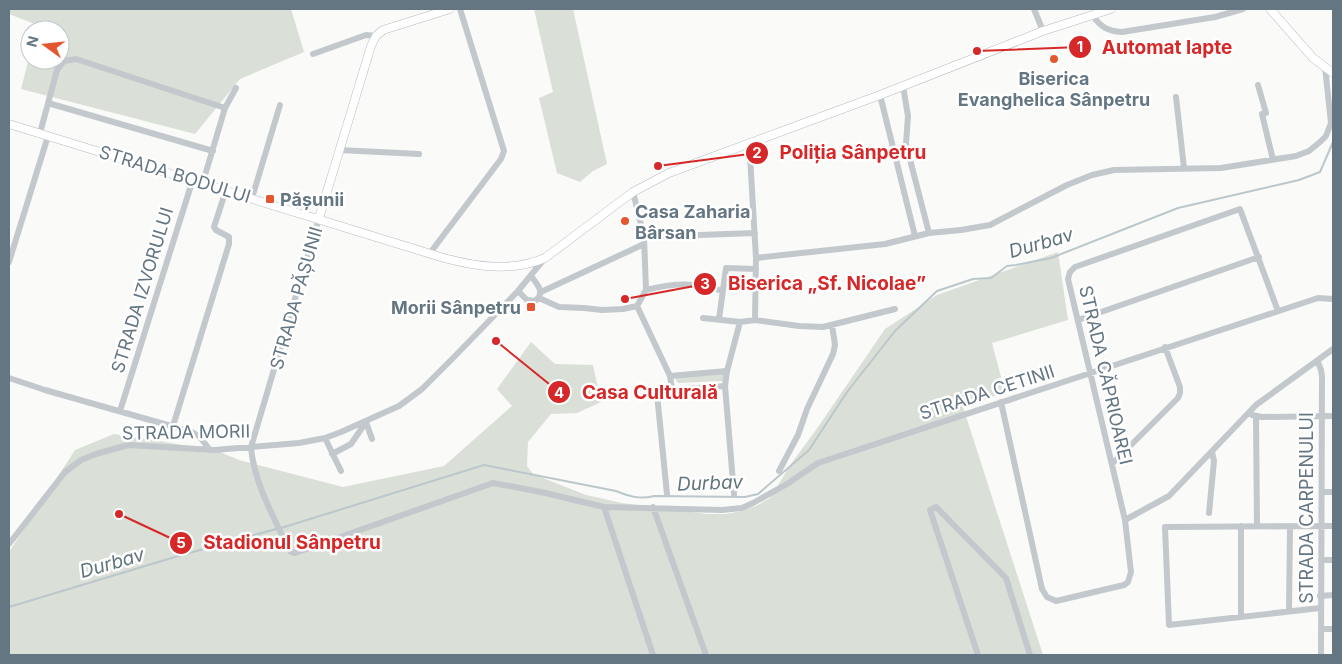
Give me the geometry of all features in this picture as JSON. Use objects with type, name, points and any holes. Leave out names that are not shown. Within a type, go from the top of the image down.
[{"type":"main road","points":[[376,36],[388,27],[450,9]]},
{"type":"main road","name":"STRADA BODULUI","points":[[9,124],[471,265],[512,266],[534,263],[545,258],[633,192],[669,173],[880,95],[1043,31],[1112,9]]},
{"type":"main road","points":[[1270,9],[1313,58],[1330,70]]},
{"type":"main road","name":"STRADA PĂȘUNII","points":[[319,218],[371,46],[376,36]]},
{"type":"street","points":[[430,253],[501,159],[504,151],[460,9]]},
{"type":"street","points":[[1034,9],[1043,31]]},
{"type":"street","points":[[1092,15],[1102,27],[1115,31],[1132,31],[1215,17],[1242,9]]},
{"type":"street","points":[[313,54],[366,35],[376,36]]},
{"type":"street","points":[[9,262],[44,134],[48,103],[57,70],[64,61],[76,59],[225,108]]},
{"type":"street","points":[[756,258],[885,244],[929,233],[990,225],[1067,185],[1099,173],[1114,170],[1221,168],[1296,156],[1309,151],[1326,136],[1331,123],[1330,70]]},
{"type":"street","points":[[1258,85],[1266,113],[1262,114],[1273,160]]},
{"type":"street","points":[[903,86],[908,116],[906,144],[929,233]]},
{"type":"street","points":[[203,182],[225,108],[236,88]]},
{"type":"street","points":[[880,95],[915,236]]},
{"type":"street","points":[[1176,97],[1184,168]]},
{"type":"street","points":[[48,103],[213,151]]},
{"type":"street","points":[[252,198],[280,105]]},
{"type":"street","points":[[754,142],[750,156],[756,258],[754,320]]},
{"type":"street","points":[[741,147],[750,156]]},
{"type":"street","points":[[339,150],[419,154]]},
{"type":"street","name":"STRADA IZVORULUI","points":[[120,410],[193,179]]},
{"type":"street","points":[[172,426],[229,244],[228,237],[214,227],[226,190]]},
{"type":"street","points":[[540,295],[559,307],[602,310],[637,306],[646,290],[644,240],[633,192]]},
{"type":"street","name":"STRADA CĂPRIOAREI","points":[[1001,402],[1042,589],[1047,597],[1056,600],[1124,585],[1128,582],[1131,572],[1125,520],[1068,279],[1070,272],[1075,267],[1240,209],[1259,256]]},
{"type":"street","name":"STRADA PĂȘUNII","points":[[251,447],[319,218]]},
{"type":"street","points":[[518,291],[527,300],[535,301],[540,295],[644,240],[755,233]]},
{"type":"street","points":[[1078,320],[1259,256],[1278,311]]},
{"type":"street","name":"STRADA MORII","points":[[9,544],[65,472],[81,460],[96,454],[128,445],[210,450],[299,443],[325,438],[366,422],[399,406],[422,389],[518,291],[545,258]]},
{"type":"street","points":[[534,263],[533,274],[539,286],[540,295]]},
{"type":"street","points":[[719,319],[726,268],[756,269]]},
{"type":"street","points":[[646,290],[669,284],[689,283],[702,284],[723,291]]},
{"type":"street","name":"STRADA CETINII","points":[[251,447],[254,470],[264,497],[291,552],[301,552],[492,483],[604,506],[722,510],[742,508],[787,484],[818,463],[1318,298],[1333,299]]},
{"type":"street","points":[[637,306],[670,376],[672,388]]},
{"type":"street","points":[[702,318],[740,322],[754,320],[798,326],[823,327],[895,309]]},
{"type":"street","points":[[734,494],[725,386],[740,322]]},
{"type":"street","points":[[779,471],[798,435],[807,409],[833,354],[835,345],[832,325]]},
{"type":"street","points":[[1112,464],[1178,398],[1180,387],[1165,348]]},
{"type":"street","points":[[1125,520],[1169,496],[1256,405],[1318,362],[1333,349]]},
{"type":"street","name":"STRADA CARPENULUI","points":[[1318,362],[1322,377],[1321,655]]},
{"type":"street","points":[[670,376],[727,371]]},
{"type":"street","points":[[9,378],[192,432],[199,436],[210,450]]},
{"type":"street","points":[[667,494],[657,394],[660,390],[672,388],[725,386]]},
{"type":"street","points":[[1249,413],[1256,416],[1333,416]]},
{"type":"street","points":[[1256,416],[1257,526]]},
{"type":"street","points":[[366,422],[372,439]]},
{"type":"street","points":[[332,454],[351,444],[366,422]]},
{"type":"street","points":[[325,438],[342,471]]},
{"type":"street","points":[[1210,513],[1214,461],[1212,452]]},
{"type":"street","points":[[1322,492],[1333,492]]},
{"type":"street","points":[[604,506],[653,655]]},
{"type":"street","points":[[653,507],[706,655]]},
{"type":"street","points":[[978,655],[930,510],[936,507],[1006,578],[1030,655]]},
{"type":"street","points":[[1241,526],[1241,616]]},
{"type":"street","points":[[1320,608],[1169,625],[1166,527],[1333,526]]},
{"type":"street","points":[[1289,611],[1290,527]]},
{"type":"street","points":[[1321,560],[1333,560]]},
{"type":"street","points":[[1320,596],[1333,595]]},
{"type":"street","points":[[1321,629],[1333,629]]},
{"type":"shaded area","points":[[9,9],[291,9],[304,52],[240,79],[195,134],[21,89],[26,70],[70,70],[70,20],[24,20],[9,14]]},
{"type":"shaded area","points":[[534,9],[573,9],[607,164],[593,171],[580,182],[557,173],[539,98],[553,92]]},
{"type":"shaded area","points":[[1058,252],[1068,320],[992,343],[1005,392],[963,407],[1043,655],[9,655],[9,552],[75,450],[114,434],[215,450],[239,460],[343,487],[444,466],[512,406],[497,389],[531,342],[555,364],[593,365],[601,402],[577,413],[551,414],[528,442],[527,466],[533,474],[586,495],[622,503],[707,514],[726,514],[742,511],[770,498],[791,464],[885,329],[937,295]]},
{"type":"shaded area","points":[[725,373],[723,381],[678,383],[675,379],[679,377]]},
{"type":"waterway","name":"Durbav","points":[[1333,85],[1333,107]]},
{"type":"waterway","name":"Durbav","points":[[281,528],[484,465],[639,497],[745,497],[758,494],[809,450],[847,392],[895,331],[937,291],[973,279],[991,278],[1007,266],[1051,258],[1178,208],[1299,180],[1320,172],[1333,142]]},
{"type":"waterway","name":"Durbav","points":[[9,607],[276,529]]},
{"type":"place","name":"Automat lapte","points":[[977,51]]},
{"type":"place","name":"Biserica Evanghelica Sânpetru","points":[[1054,59]]},
{"type":"place","name":"Poliția Sânpetru","points":[[658,166]]},
{"type":"place","name":"Pășunii","points":[[270,199]]},
{"type":"place","name":"Casa Zaharia Bârsan","points":[[625,221]]},
{"type":"place","name":"Biserica „Sf. Nicolae”","points":[[625,299]]},
{"type":"place","name":"Morii Sânpetru","points":[[531,307]]},
{"type":"place","name":"Casa Culturală","points":[[496,341]]},
{"type":"place","name":"Stadionul Sânpetru","points":[[119,514]]}]
